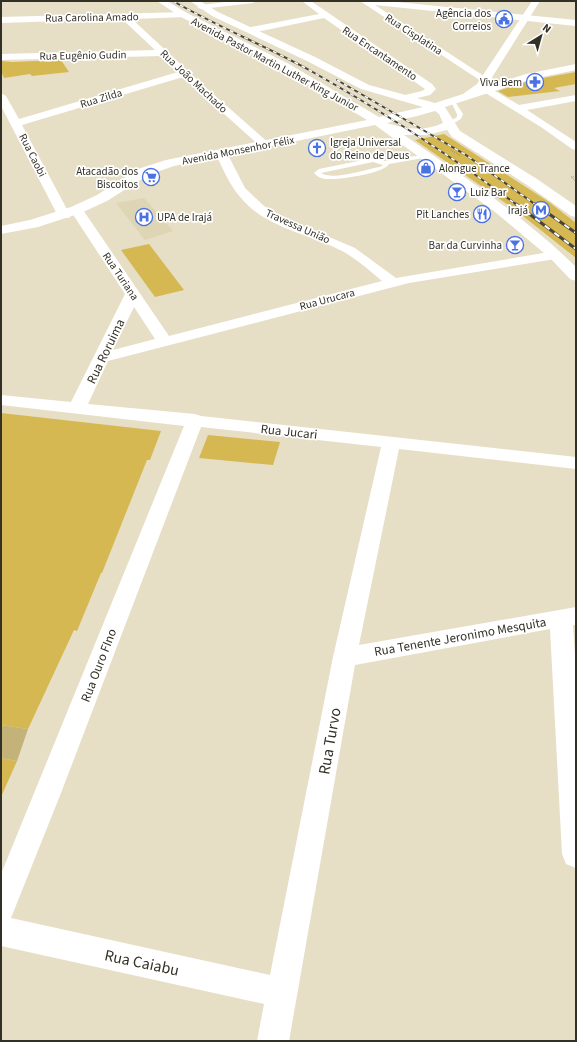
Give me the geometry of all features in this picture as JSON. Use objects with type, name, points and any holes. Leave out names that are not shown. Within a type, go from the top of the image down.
[{"type":"main road","name":"Avenida Pastor Martin Luther King Junior","points":[[161,1],[184,15],[284,66],[371,106],[380,123],[524,225],[576,276]]},
{"type":"main road","points":[[486,85],[525,17],[536,1]]},
{"type":"main road","name":"Avenida Pastor Martin Luther King Junior","points":[[198,4],[365,87],[437,107]]},
{"type":"main road","name":"Avenida Monsenhor Félix","points":[[1,230],[33,224],[70,213],[96,201],[148,170],[171,162],[380,123],[437,107],[486,85],[576,67]]},
{"type":"main road","points":[[493,71],[513,76],[530,76]]},
{"type":"main road","points":[[371,106],[405,98],[435,100],[459,98]]},
{"type":"main road","points":[[437,107],[443,111],[452,131],[458,136],[532,182],[576,213]]},
{"type":"main road","points":[[380,123],[395,129],[416,132],[434,130],[449,124]]},
{"type":"street","points":[[198,4],[253,1]]},
{"type":"street","name":"Rua Encantamento","points":[[306,1],[431,89],[426,94],[405,98]]},
{"type":"street","points":[[364,1],[576,23]]},
{"type":"street","name":"Rua Cisplatina","points":[[364,1],[465,68],[518,108],[576,147]]},
{"type":"street","name":"Rua Carolina Amado","points":[[1,20],[184,15]]},
{"type":"street","points":[[251,30],[325,15]]},
{"type":"street","name":"Rua João Machado","points":[[124,17],[265,145]]},
{"type":"street","name":"Rua Eugênio Gudin","points":[[1,57],[164,53]]},
{"type":"street","name":"Rua Cisplatina","points":[[465,68],[493,71]]},
{"type":"street","name":"Rua Zilda","points":[[17,123],[185,73]]},
{"type":"street","name":"Rua Caobi","points":[[1,96],[70,213]]},
{"type":"street","points":[[518,108],[576,98]]},
{"type":"street","name":"Travessa União","points":[[221,152],[247,199],[259,208],[304,231],[352,251],[393,283]]},
{"type":"street","name":"Rua Turiana","points":[[70,213],[133,294],[165,342]]},
{"type":"street","name":"Rua Urucara","points":[[102,358],[393,283],[441,273],[555,254]]},
{"type":"street","name":"Rua Roruima","points":[[77,408],[133,294]]},
{"type":"street","name":"Rua Jucari","points":[[1,400],[195,420],[576,463]]},
{"type":"street","name":"Rua Ouro FIno","points":[[1,908],[195,420]]},
{"type":"street","name":"Rua Turvo","points":[[273,1041],[345,657],[391,443]]},
{"type":"street","points":[[568,618],[575,840]]},
{"type":"street","name":"Rua Tenente Jeronimo Mesquita","points":[[345,657],[568,618]]},
{"type":"street","name":"Rua Caiabu","points":[[1,931],[283,993]]},
{"type":"lane","points":[[449,124],[459,118],[459,98]]},
{"type":"lane","points":[[385,163],[386,165],[382,168],[330,178],[321,177],[316,173],[321,170],[373,160],[385,163],[427,156]]},
{"type":"path","points":[[451,150],[461,156]]},
{"type":"path","points":[[576,176],[571,177],[576,181]]},
{"type":"shaded area","name":"UPA de Irajá","points":[[144,198],[173,231],[145,240],[116,203]]},
{"type":"shaded area","points":[[1,725],[28,729],[17,761],[1,758]]},
{"type":"building","points":[[61,60],[69,72],[32,76],[30,74],[4,78],[1,71],[1,61]]},
{"type":"building","points":[[576,72],[576,84],[554,88],[560,91],[508,97],[498,91],[532,80]]},
{"type":"building","points":[[444,134],[549,202],[576,223],[576,258],[514,209],[415,140]]},
{"type":"building","points":[[149,244],[184,290],[155,297],[121,250]]},
{"type":"building","points":[[1,413],[161,431],[150,460],[147,460],[77,631],[74,630],[28,729],[1,725]]},
{"type":"building","points":[[208,435],[280,442],[273,465],[199,458]]},
{"type":"building","points":[[1,758],[17,761],[1,797]]},
{"type":"railway","points":[[173,1],[338,86],[416,135],[517,205]]},
{"type":"railway","points":[[337,80],[466,155],[536,205]]},
{"type":"railway","points":[[516,204],[576,249]]},
{"type":"railway","points":[[535,204],[576,233]]},
{"type":"place","name":"Agência dos Correios","points":[[504,19]]},
{"type":"place","name":"Viva Bem","points":[[535,82]]},
{"type":"place","name":"Igreja Universal do Reino de Deus","points":[[317,148]]},
{"type":"place","name":"Alongue Trance","points":[[426,168]]},
{"type":"place","name":"Atacadão dos Biscoitos","points":[[151,177]]},
{"type":"place","name":"Luiz Bar","points":[[457,192]]},
{"type":"place","name":"Irajá","points":[[541,210]]},
{"type":"place","name":"Pit Lanches","points":[[482,214]]},
{"type":"place","name":"UPA de Irajá","points":[[144,217]]},
{"type":"place","name":"Bar da Curvinha","points":[[515,245]]}]
